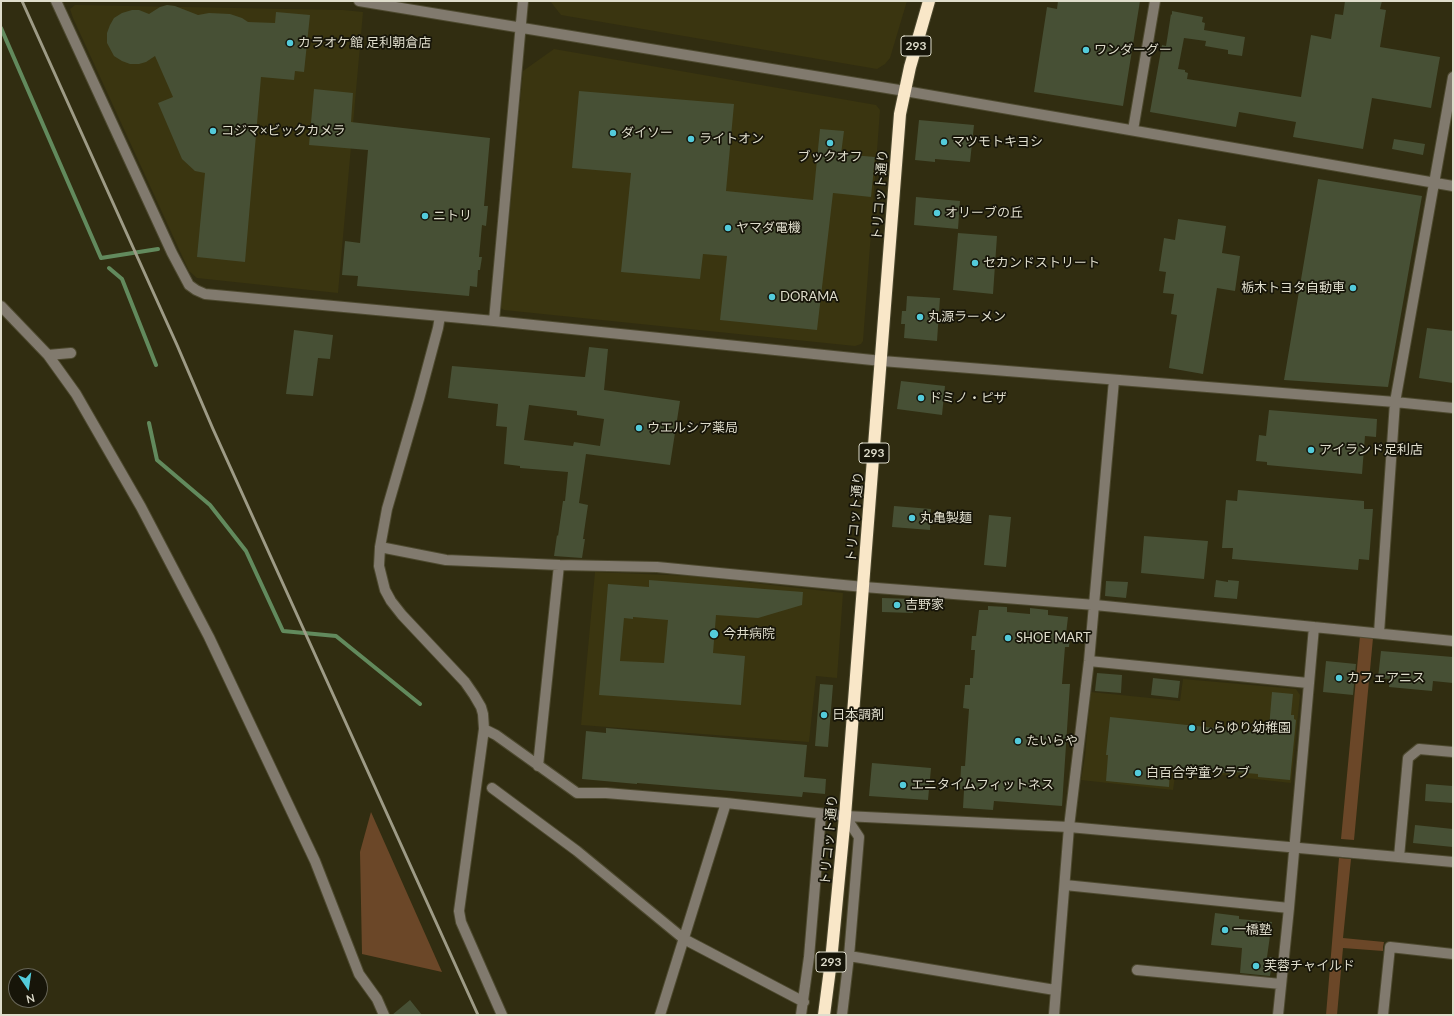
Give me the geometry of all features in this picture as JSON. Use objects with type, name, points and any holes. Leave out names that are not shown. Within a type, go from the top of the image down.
[{"type":"highway","name":"トリコット通り","points":[[824,1015],[832,961],[845,816],[882,361],[900,114],[910,67],[929,1]]},
{"type":"street","points":[[56,1],[172,253],[189,285],[205,294],[494,321],[882,361],[1395,402],[1453,408]]},
{"type":"street","points":[[359,1],[905,91],[1453,186]]},
{"type":"street","points":[[494,321],[523,1]]},
{"type":"street","points":[[1133,130],[1155,1]]},
{"type":"street","points":[[1379,633],[1395,402],[1453,77]]},
{"type":"street","points":[[1,306],[48,355],[76,394],[137,501],[209,637],[315,861],[359,974],[377,999],[384,1015]]},
{"type":"street","points":[[440,316],[419,398],[387,509],[380,547],[379,566],[385,590],[391,602],[402,616],[465,682],[474,694],[483,714],[484,729],[459,911],[461,922],[502,1015]]},
{"type":"street","points":[[48,355],[71,352]]},
{"type":"street","points":[[1054,1015],[1069,827],[1095,605],[1114,380]]},
{"type":"street","points":[[380,547],[446,560],[559,565],[657,567],[864,587],[1095,605],[1453,640]]},
{"type":"street","points":[[538,766],[559,565]]},
{"type":"street","points":[[1278,1015],[1314,626]]},
{"type":"street","points":[[1089,661],[1308,682]]},
{"type":"street","points":[[484,729],[496,735],[577,793],[606,793],[726,803],[845,816],[1069,827],[1453,862]]},
{"type":"street","points":[[1399,857],[1408,758],[1420,749],[1453,752]]},
{"type":"street","points":[[492,788],[577,851],[684,939],[804,1002]]},
{"type":"street","points":[[660,1015],[726,803]]},
{"type":"street","points":[[801,1015],[810,957],[821,814]]},
{"type":"street","points":[[842,1015],[849,956],[858,837],[845,816]]},
{"type":"street","points":[[1065,885],[1289,908]]},
{"type":"street","points":[[1383,1015],[1390,947],[1453,954]]},
{"type":"street","points":[[849,956],[1055,990]]},
{"type":"street","points":[[1137,970],[1281,984]]},
{"type":"shaded area","points":[[550,1],[907,1],[890,58],[885,64],[877,69],[561,15]]},
{"type":"shaded area","points":[[75,5],[343,10],[363,12],[338,293],[197,278],[189,271],[73,18],[70,9]]},
{"type":"shaded area","points":[[554,49],[876,105],[880,110],[863,341],[861,344],[855,346],[504,310],[501,308],[523,71]]},
{"type":"shaded area","name":"今井病院","points":[[595,572],[691,576],[843,593],[837,678],[816,676],[809,742],[581,725]]},
{"type":"shaded area","points":[[1360,636],[1373,638],[1354,840],[1341,839]]},
{"type":"shaded area","name":"しらゆり幼稚園","points":[[1183,679],[1296,689],[1300,695],[1291,783],[1176,770],[1173,790],[1081,780],[1085,756],[1091,692],[1180,701]]},
{"type":"shaded area","points":[[371,812],[442,972],[362,954],[360,852]]},
{"type":"shaded area","points":[[1339,858],[1351,859],[1343,938],[1384,942],[1383,951],[1343,948],[1337,1015],[1326,1015]]},
{"type":"building","name":"ワンダーグー","points":[[1058,1],[1140,1],[1123,106],[1034,92],[1047,7],[1057,9]]},
{"type":"building","points":[[1345,1],[1382,1],[1380,9],[1386,10],[1380,47],[1440,57],[1431,108],[1372,98],[1363,149],[1293,137],[1296,122],[1239,112],[1236,127],[1150,112],[1162,45],[1166,46],[1172,11],[1203,17],[1202,22],[1205,23],[1204,30],[1245,37],[1242,56],[1228,54],[1228,50],[1205,46],[1206,41],[1184,38],[1178,69],[1185,70],[1185,72],[1188,73],[1187,79],[1301,97],[1311,35],[1331,39],[1335,14],[1343,15]]},
{"type":"building","name":"コジマ×ビックカメラ","points":[[167,5],[175,6],[198,15],[209,13],[230,14],[242,18],[248,22],[275,23],[276,12],[310,15],[304,72],[295,71],[294,80],[261,77],[245,262],[197,257],[205,173],[195,171],[182,159],[158,103],[173,97],[155,56],[146,62],[130,64],[114,56],[107,43],[107,33],[114,18],[122,13],[132,10],[139,10],[149,14],[160,7]]},
{"type":"building","name":"ニトリ","points":[[314,89],[353,93],[351,122],[490,138],[484,206],[488,206],[486,226],[482,225],[479,257],[482,257],[480,270],[478,270],[477,287],[470,286],[469,296],[357,286],[358,276],[342,275],[345,241],[360,243],[368,150],[309,145]]},
{"type":"building","points":[[579,91],[734,104],[726,191],[813,200],[820,129],[844,131],[841,154],[875,157],[871,197],[833,193],[817,330],[720,320],[727,256],[703,254],[700,279],[621,272],[631,173],[572,168]]},
{"type":"building","name":"マツモトキヨシ","points":[[919,120],[974,125],[970,162],[935,159],[935,162],[915,160]]},
{"type":"building","points":[[1394,139],[1425,144],[1423,155],[1392,149]]},
{"type":"building","name":"栃木トヨタ自動車","points":[[1318,179],[1422,196],[1388,387],[1284,380]]},
{"type":"building","name":"オリーブの丘","points":[[916,197],[960,201],[958,229],[914,225]]},
{"type":"building","points":[[1178,219],[1226,226],[1222,253],[1240,256],[1235,291],[1217,288],[1203,374],[1169,368],[1177,315],[1171,314],[1174,294],[1163,293],[1166,272],[1159,271],[1164,238],[1175,240]]},
{"type":"building","name":"セカンドストリート","points":[[958,233],[997,236],[993,294],[953,290]]},
{"type":"building","name":"丸源ラーメン","points":[[907,296],[940,298],[937,341],[904,338],[905,324],[901,324],[902,311],[906,311]]},
{"type":"building","points":[[1427,328],[1453,331],[1453,383],[1419,378]]},
{"type":"building","points":[[294,330],[333,335],[330,359],[318,358],[313,396],[286,394]]},
{"type":"building","points":[[589,347],[608,349],[604,390],[680,401],[670,465],[586,454],[579,503],[588,505],[582,558],[554,556],[563,501],[565,501],[568,472],[520,468],[520,466],[504,464],[507,427],[496,426],[498,404],[448,398],[452,366],[585,377]],"holes":[[[529,405],[577,411],[577,415],[604,419],[600,446],[574,442],[573,446],[524,440]]]},
{"type":"building","name":"ドミノ・ピザ","points":[[901,381],[945,386],[942,415],[897,409]]},
{"type":"building","name":"アイランド足利店","points":[[1269,410],[1377,419],[1376,437],[1365,436],[1362,474],[1267,465],[1267,462],[1256,461],[1259,435],[1266,436]]},
{"type":"building","points":[[1238,490],[1364,501],[1364,509],[1373,509],[1369,560],[1359,559],[1358,570],[1232,559],[1233,548],[1222,548],[1226,500],[1237,501]]},
{"type":"building","name":"丸亀製麺","points":[[894,506],[931,509],[930,530],[892,527]]},
{"type":"building","points":[[989,515],[1011,517],[1006,567],[984,565]]},
{"type":"building","points":[[1144,536],[1208,541],[1204,579],[1141,573]]},
{"type":"building","points":[[649,580],[803,592],[802,605],[758,618],[716,615],[713,653],[745,656],[741,705],[599,695],[608,584],[649,587]],"holes":[[[633,617],[668,620],[664,663],[620,661],[624,618],[633,619]]]},
{"type":"building","points":[[1216,580],[1228,582],[1228,580],[1239,581],[1237,599],[1214,597]]},
{"type":"building","points":[[1106,581],[1128,582],[1126,598],[1105,596]]},
{"type":"building","name":"吉野家","points":[[882,598],[913,599],[913,613],[882,612]]},
{"type":"building","points":[[988,606],[1007,607],[1007,612],[1030,614],[1030,608],[1048,610],[1048,615],[1068,617],[1066,634],[1070,635],[1069,647],[1065,647],[1062,684],[1070,684],[1062,806],[994,801],[993,810],[963,808],[964,790],[960,789],[961,766],[965,766],[969,709],[963,708],[965,685],[970,685],[970,678],[973,678],[975,650],[971,650],[972,636],[976,636],[979,610],[988,610]]},
{"type":"building","points":[[1381,651],[1453,657],[1453,683],[1433,681],[1432,691],[1389,687],[1390,679],[1378,678]]},
{"type":"building","name":"カフェアニス","points":[[1326,661],[1356,664],[1353,695],[1323,692]]},
{"type":"building","points":[[1097,673],[1122,675],[1121,693],[1095,691]]},
{"type":"building","points":[[1153,678],[1180,681],[1178,698],[1151,695]]},
{"type":"building","name":"日本調剤","points":[[820,684],[833,685],[828,747],[815,746]]},
{"type":"building","points":[[1272,692],[1293,694],[1291,715],[1294,715],[1294,719],[1296,720],[1290,780],[1258,777],[1258,774],[1234,772],[1234,774],[1170,767],[1169,787],[1106,781],[1108,755],[1106,755],[1110,717],[1264,733],[1264,727],[1269,728]]},
{"type":"building","points":[[606,728],[807,745],[804,777],[826,779],[825,794],[803,792],[802,797],[582,779],[586,731],[606,733]]},
{"type":"building","points":[[872,763],[931,768],[928,800],[869,796]]},
{"type":"building","points":[[1426,784],[1453,786],[1453,803],[1425,801]]},
{"type":"building","points":[[1415,825],[1453,829],[1453,847],[1413,843]]},
{"type":"building","points":[[1215,913],[1239,916],[1239,919],[1272,922],[1267,957],[1273,957],[1270,976],[1240,973],[1242,948],[1211,945]]},
{"type":"building","points":[[410,1000],[422,1015],[392,1015]]},
{"type":"waterway","points":[[1,28],[101,258],[158,249]]},
{"type":"waterway","points":[[109,268],[122,279],[156,365]]},
{"type":"waterway","points":[[149,423],[157,460],[210,505],[246,551],[283,631],[336,636],[420,704]]},
{"type":"railway","points":[[22,1],[177,345],[213,429],[478,1015]]},
{"type":"place","name":"カラオケ館 足利朝倉店","points":[[290,43]]},
{"type":"place","name":"ワンダーグー","points":[[1086,50]]},
{"type":"place","name":"コジマ×ビックカメラ","points":[[213,131]]},
{"type":"place","name":"ダイソー","points":[[613,133]]},
{"type":"place","name":"ライトオン","points":[[691,139]]},
{"type":"place","name":"マツモトキヨシ","points":[[944,142]]},
{"type":"place","name":"ブックオフ","points":[[830,143]]},
{"type":"place","name":"オリーブの丘","points":[[937,213]]},
{"type":"place","name":"ニトリ","points":[[425,216]]},
{"type":"place","name":"ヤマダ電機","points":[[728,228]]},
{"type":"place","name":"セカンドストリート","points":[[975,263]]},
{"type":"place","name":"栃木トヨタ自動車","points":[[1353,288]]},
{"type":"place","name":"DORAMA","points":[[772,297]]},
{"type":"place","name":"丸源ラーメン","points":[[920,317]]},
{"type":"place","name":"ドミノ・ピザ","points":[[921,398]]},
{"type":"place","name":"ウエルシア薬局","points":[[639,428]]},
{"type":"place","name":"アイランド足利店","points":[[1311,450]]},
{"type":"place","name":"丸亀製麺","points":[[912,518]]},
{"type":"place","name":"吉野家","points":[[897,605]]},
{"type":"place","name":"今井病院","points":[[714,634]]},
{"type":"place","name":"SHOE MART","points":[[1008,638]]},
{"type":"place","name":"カフェアニス","points":[[1339,678]]},
{"type":"place","name":"日本調剤","points":[[824,715]]},
{"type":"place","name":"しらゆり幼稚園","points":[[1192,728]]},
{"type":"place","name":"たいらや","points":[[1018,741]]},
{"type":"place","name":"白百合学童クラブ","points":[[1138,773]]},
{"type":"place","name":"エニタイムフィットネス","points":[[903,785]]},
{"type":"place","name":"一橋塾","points":[[1225,930]]},
{"type":"place","name":"芙蓉チャイルド","points":[[1256,966]]}]
